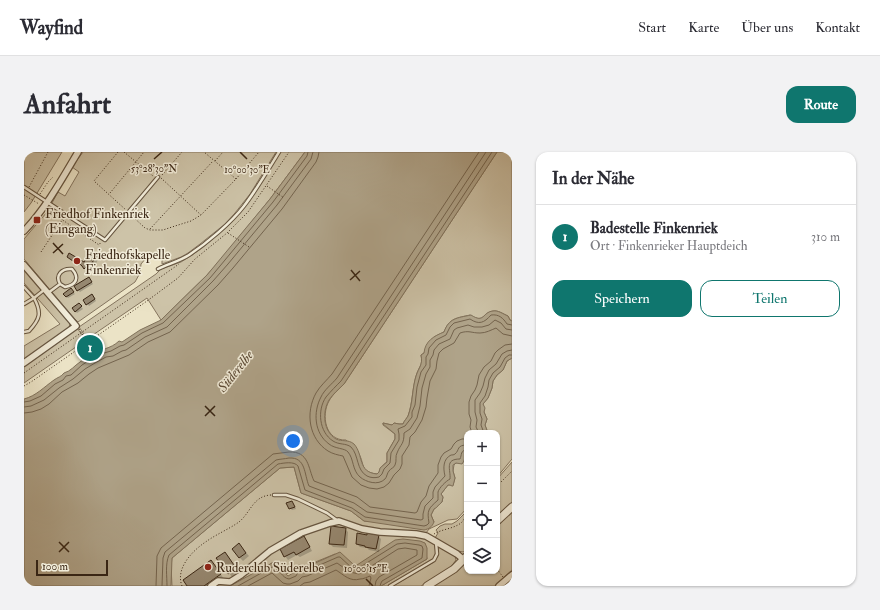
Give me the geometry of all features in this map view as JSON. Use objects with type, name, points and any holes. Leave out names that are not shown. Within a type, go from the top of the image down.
[{"type":"street","points":[[24,231],[44,205],[78,152]]},
{"type":"street","points":[[24,265],[77,327],[24,363]]},
{"type":"street","points":[[500,518],[512,506]]},
{"type":"street","points":[[211,586],[218,581],[230,582],[241,575],[270,551],[301,533],[339,521],[362,529],[426,536],[464,557]]},
{"type":"street","points":[[427,586],[454,569],[464,560]]},
{"type":"street","points":[[499,586],[512,575]]},
{"type":"lane","points":[[158,269],[188,256],[223,228],[243,207],[279,152]]},
{"type":"lane","points":[[24,187],[38,197],[44,205],[65,215],[105,240],[159,177]]},
{"type":"lane","points":[[67,269],[72,269],[76,275],[76,280],[71,285],[65,287],[60,284],[58,278],[60,273],[67,269]]},
{"type":"lane","points":[[24,304],[60,284]]},
{"type":"lane","points":[[24,287],[34,298],[40,310],[40,314],[31,329],[24,332]]},
{"type":"lane","points":[[274,495],[286,495],[298,499],[327,513],[339,521]]},
{"type":"lane","points":[[390,586],[434,560],[437,554],[436,542]]},
{"type":"path","points":[[27,190],[48,152]]},
{"type":"path","points":[[118,152],[94,181],[109,193],[145,228],[150,230],[163,230],[191,221],[201,215],[236,180],[259,152]]},
{"type":"path","points":[[124,152],[154,177],[159,177],[182,196],[201,215]]},
{"type":"path","points":[[109,193],[144,152]]},
{"type":"path","points":[[159,177],[182,152]]},
{"type":"path","points":[[204,152],[236,180]]},
{"type":"path","points":[[150,230],[223,152]]},
{"type":"path","points":[[38,197],[53,177]]},
{"type":"path","points":[[268,187],[284,198]]},
{"type":"path","points":[[24,195],[44,205]]},
{"type":"path","points":[[46,209],[99,245],[103,239]]},
{"type":"path","points":[[41,252],[65,215]]},
{"type":"path","points":[[228,233],[249,247]]},
{"type":"path","points":[[24,372],[179,264]]},
{"type":"path","points":[[24,386],[32,382],[147,301]]},
{"type":"path","points":[[77,327],[88,343]]},
{"type":"path","points":[[500,483],[512,471]]},
{"type":"path","points":[[182,586],[180,577],[182,568],[186,560],[196,550],[205,542],[240,521],[255,503],[264,496],[274,495]]},
{"type":"path","points":[[437,532],[460,523],[464,518]]},
{"type":"path","points":[[500,573],[506,580]]},
{"type":"shaded area","points":[[24,152],[62,152],[24,212]]},
{"type":"shaded area","points":[[83,152],[276,152],[250,194],[225,224],[181,257],[162,264],[162,260],[159,257],[162,256],[154,255],[146,258],[141,264],[140,273],[135,282],[78,322],[24,259],[24,239],[47,212],[58,192],[65,196],[79,172],[72,167]]},
{"type":"shaded area","points":[[280,152],[305,152],[270,199],[222,258],[207,275],[161,320],[147,298],[87,339],[79,327],[161,269],[181,262],[189,257],[229,225],[250,200]]},
{"type":"shaded area","points":[[497,152],[512,152],[512,321],[508,316],[497,311],[489,312],[481,318],[470,315],[454,319],[448,324],[444,332],[434,337],[424,353],[421,355],[421,363],[415,378],[408,417],[403,424],[394,423],[392,425],[383,423],[383,425],[395,434],[395,439],[387,453],[387,462],[377,474],[368,472],[365,470],[361,458],[355,448],[346,440],[339,439],[329,432],[325,420],[325,413],[329,401],[344,384]]},
{"type":"shaded area","points":[[24,269],[70,323],[69,328],[24,360],[24,346],[60,324],[24,283]]},
{"type":"shaded area","points":[[77,328],[86,340],[24,383],[24,365]]},
{"type":"shaded area","points":[[512,358],[512,459],[500,473],[500,430],[487,430],[485,425],[487,419],[483,404],[488,398],[493,381],[503,370],[507,361]]},
{"type":"shaded area","points":[[464,461],[464,511],[457,519],[448,520],[429,529],[426,533],[421,534],[420,536],[434,542],[436,551],[434,559],[389,586],[381,586],[427,559],[426,554],[358,568],[335,554],[286,574],[275,561],[236,586],[172,586],[172,558],[280,468],[294,467],[301,493],[351,511],[364,521],[434,522],[431,515],[434,509],[442,502],[443,497],[441,494],[448,485],[453,485],[455,478],[453,471],[456,463]]},
{"type":"shaded area","points":[[512,462],[512,502],[500,513],[500,502],[500,476]]},
{"type":"shaded area","points":[[512,510],[512,570],[503,578],[504,579],[496,586],[432,586],[464,564],[464,574],[500,574],[500,521]]},
{"type":"shaded area","points":[[464,514],[463,552],[458,552],[435,538],[438,533],[436,530],[440,526],[452,524]]},
{"type":"shaded area","points":[[438,545],[455,556],[456,560],[451,567],[421,586],[393,586],[434,562],[438,556]]},
{"type":"water","name":"Süderelbe","points":[[305,152],[497,152],[344,384],[329,400],[325,410],[326,426],[332,436],[338,440],[354,444],[366,470],[377,474],[380,468],[387,462],[387,453],[395,439],[395,434],[383,423],[392,425],[394,423],[403,424],[408,416],[416,376],[421,364],[421,355],[424,353],[428,342],[444,332],[448,324],[454,319],[471,315],[481,318],[489,312],[495,311],[508,316],[512,321],[512,358],[507,361],[503,370],[493,381],[488,398],[483,404],[487,419],[485,425],[487,430],[464,430],[464,462],[462,464],[456,463],[453,465],[455,478],[453,486],[448,485],[441,494],[443,497],[442,502],[434,509],[431,515],[434,522],[429,528],[424,530],[364,521],[351,511],[301,493],[294,467],[280,468],[172,558],[171,586],[24,586],[24,399],[36,394],[90,355],[112,346],[119,341],[122,342],[140,330],[161,320],[207,275],[270,199]]},
{"type":"water","points":[[403,539],[425,543],[427,548],[427,559],[381,586],[230,586],[272,563],[277,564],[288,576],[293,573],[295,566],[301,565],[304,568],[340,552],[354,565],[357,565],[395,540]]},
{"type":"building","name":"Friedhofskapelle Finkenriek","points":[[91,252],[97,257],[90,266],[88,265],[84,269],[80,264],[79,265],[67,257],[69,253],[84,262]]},
{"type":"building","points":[[89,277],[92,282],[77,291],[74,286]]},
{"type":"building","points":[[71,288],[74,292],[66,297],[63,294]]},
{"type":"building","points":[[92,294],[95,299],[86,305],[83,300]]},
{"type":"building","points":[[79,303],[82,306],[75,312],[72,308]]},
{"type":"building","points":[[292,501],[295,507],[289,509],[286,503]]},
{"type":"building","points":[[331,526],[346,528],[344,545],[329,544]]},
{"type":"building","points":[[357,533],[379,535],[376,549],[356,544]]},
{"type":"building","points":[[304,536],[310,547],[296,555],[294,552],[284,557],[280,549]]},
{"type":"building","points":[[239,543],[246,553],[239,558],[232,549]]},
{"type":"building","points":[[225,552],[236,568],[228,574],[216,558]]},
{"type":"building","name":"Ruderclub Süderelbe","points":[[211,560],[221,574],[204,586],[187,586],[183,580]]},
{"type":"place","name":"Friedhof Finkenriek (Eingang)","points":[[37,220]]},
{"type":"place","name":"Friedhofskapelle Finkenriek","points":[[77,261]]},
{"type":"place","name":"Badestelle Finkenriek","points":[[90,348]]},
{"type":"place","name":"Ruderclub Süderelbe","points":[[208,567]]}]
